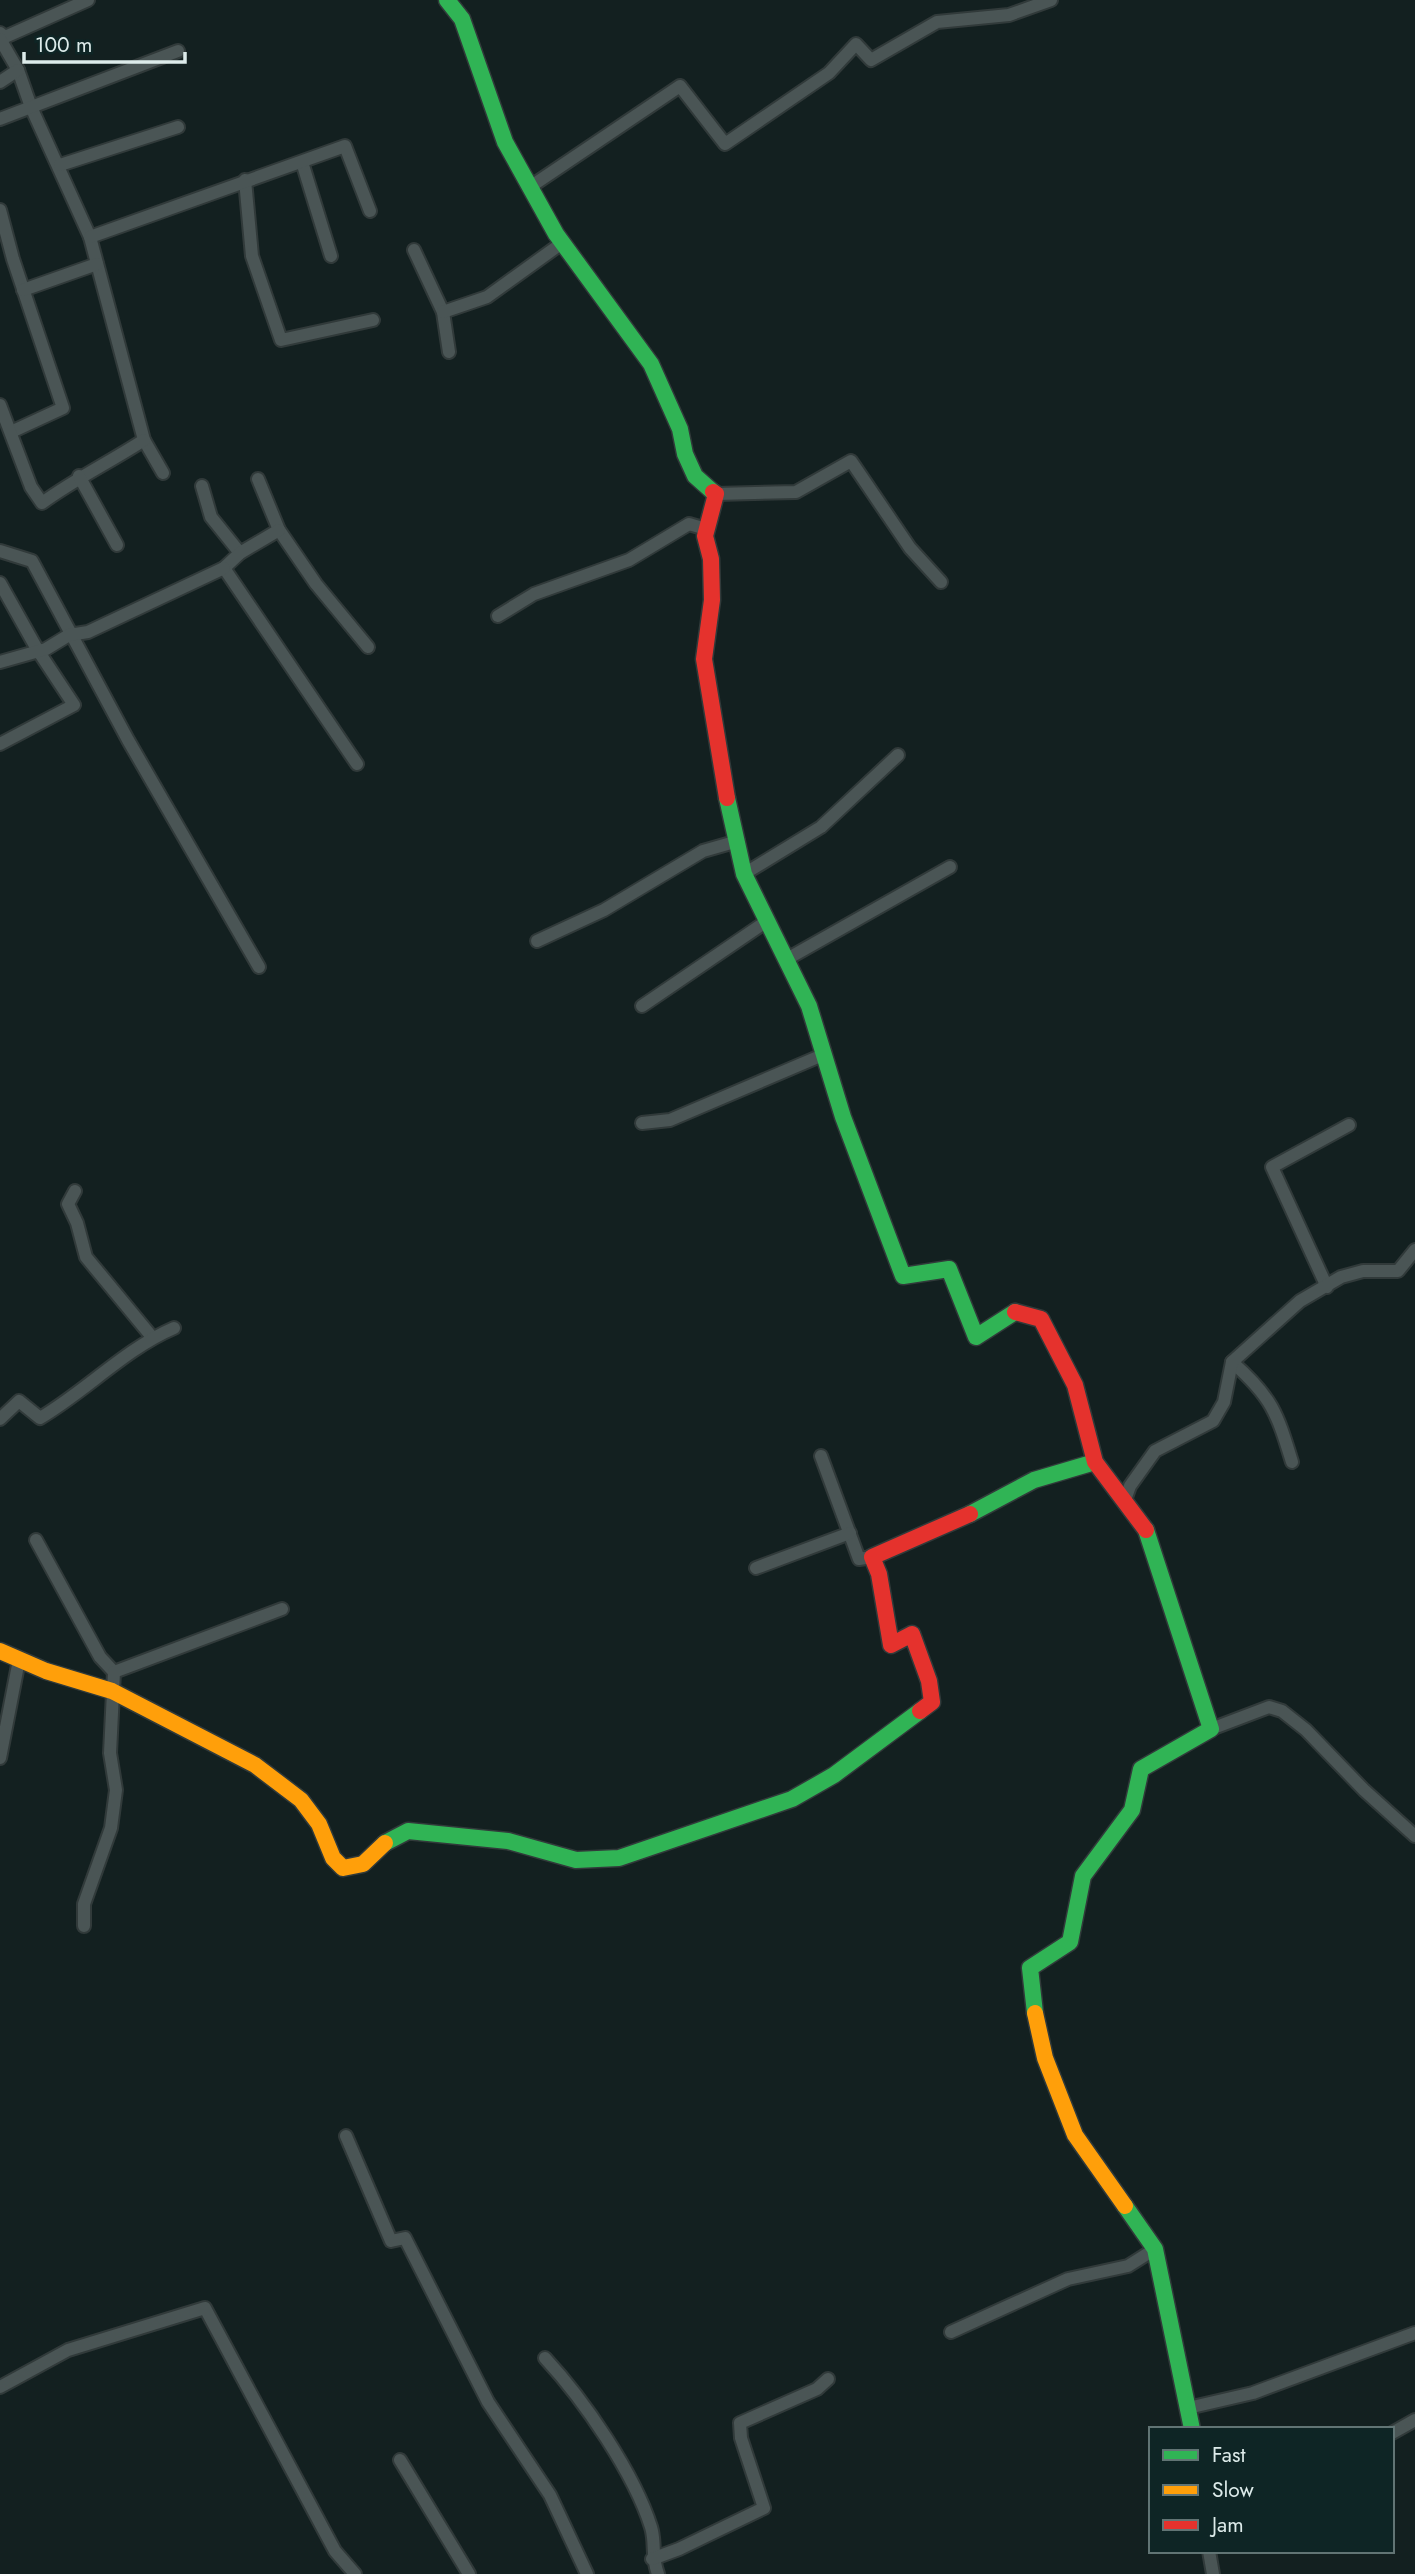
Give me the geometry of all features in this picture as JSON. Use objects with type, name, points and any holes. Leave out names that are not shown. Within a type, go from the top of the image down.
[{"type":"street","points":[[0,33],[5,37],[88,0]]},
{"type":"street","points":[[447,0],[462,19],[505,142],[562,243],[651,364],[680,429],[685,454],[695,476],[716,494],[796,492],[851,461],[910,548],[941,582]]},
{"type":"street","points":[[530,187],[680,86],[725,144],[829,73],[856,44],[871,60],[936,22],[1010,15],[1051,0]]},
{"type":"street","points":[[0,39],[18,70],[31,107],[60,165],[90,237],[144,440],[163,473]]},
{"type":"street","points":[[0,119],[178,51]]},
{"type":"street","points":[[0,82],[18,70]]},
{"type":"street","points":[[60,165],[178,127]]},
{"type":"street","points":[[90,237],[345,146],[370,211]]},
{"type":"street","points":[[302,162],[331,256]]},
{"type":"street","points":[[245,180],[252,256],[281,340],[373,320]]},
{"type":"street","points":[[0,210],[6,261],[23,290],[63,408],[11,432]]},
{"type":"street","points":[[443,312],[487,297],[562,243]]},
{"type":"street","points":[[414,250],[443,312],[449,352]]},
{"type":"street","points":[[23,290],[97,264]]},
{"type":"street","points":[[0,405],[31,487],[42,503],[79,477],[108,463],[144,440]]},
{"type":"street","points":[[79,477],[117,545]]},
{"type":"street","points":[[258,479],[279,530],[316,584],[368,647]]},
{"type":"street","points":[[202,486],[211,517],[240,553]]},
{"type":"street","points":[[716,494],[705,536],[711,559],[712,600],[704,659],[718,751],[744,874],[775,942],[787,959],[809,1006],[843,1117],[904,1276],[949,1269],[976,1337],[1017,1311],[1041,1319],[1075,1385],[1095,1462],[1149,1535],[1211,1729]]},
{"type":"street","points":[[498,616],[534,594],[629,560],[690,524],[706,528]]},
{"type":"street","points":[[0,662],[37,649],[46,649],[178,592],[224,568],[240,553],[279,530]]},
{"type":"street","points":[[0,551],[32,561],[128,740],[259,967]]},
{"type":"street","points":[[224,568],[358,764]]},
{"type":"street","points":[[0,583],[37,649],[74,705],[0,744]]},
{"type":"street","points":[[744,874],[821,827],[898,755]]},
{"type":"street","points":[[537,942],[604,910],[703,850],[738,841]]},
{"type":"street","points":[[787,959],[950,867]]},
{"type":"street","points":[[642,1006],[767,920]]},
{"type":"street","points":[[642,1123],[670,1120],[825,1054]]},
{"type":"street","points":[[1327,1287],[1272,1167],[1349,1125]]},
{"type":"street","points":[[75,1191],[68,1204],[77,1223],[86,1258],[152,1337]]},
{"type":"street","points":[[1125,1500],[1130,1486],[1155,1451],[1213,1421],[1219,1413],[1232,1363],[1300,1301],[1341,1277],[1363,1271],[1398,1271],[1415,1250]]},
{"type":"street","points":[[0,1419],[19,1401],[40,1418],[72,1399],[152,1337],[174,1328]]},
{"type":"street","points":[[1232,1363],[1261,1387],[1272,1404],[1292,1462]]},
{"type":"street","points":[[821,1456],[859,1559],[872,1557],[970,1514],[1034,1480],[1095,1462]]},
{"type":"street","points":[[756,1568],[850,1533]]},
{"type":"street","points":[[36,1540],[100,1657],[114,1672],[110,1752],[116,1790],[111,1828],[84,1904],[84,1926]]},
{"type":"street","points":[[0,1651],[112,1691],[215,1741],[254,1765],[301,1800],[319,1824],[333,1858],[343,1868],[363,1864],[384,1844],[408,1831],[508,1841],[576,1860],[619,1858],[792,1799],[834,1775],[853,1758],[932,1702],[929,1681],[912,1634],[891,1645],[879,1574],[872,1557]]},
{"type":"street","points":[[114,1672],[282,1609]]},
{"type":"street","points":[[0,1758],[19,1660]]},
{"type":"street","points":[[1192,2427],[1155,2249],[1075,2135],[1045,2058],[1031,1993],[1030,1968],[1070,1942],[1083,1876],[1132,1810],[1142,1769],[1211,1729],[1269,1707],[1282,1712],[1307,1730],[1364,1790],[1415,1836]]},
{"type":"street","points":[[346,2136],[391,2241],[405,2238],[488,2402],[550,2495],[587,2574]]},
{"type":"street","points":[[951,2332],[1068,2279],[1128,2266],[1155,2249]]},
{"type":"street","points":[[0,2387],[68,2350],[205,2308],[335,2552],[355,2574]]},
{"type":"street","points":[[1188,2409],[1253,2393],[1415,2333]]},
{"type":"street","points":[[545,2358],[570,2384],[633,2484],[652,2528],[652,2558],[658,2574]]},
{"type":"street","points":[[652,2558],[690,2544],[764,2508],[741,2438],[740,2423],[817,2389],[828,2379]]},
{"type":"street","points":[[1394,2432],[1415,2420]]},
{"type":"street","points":[[400,2460],[469,2574]]},
{"type":"street","points":[[1209,2553],[1213,2574]]},
{"type":"traffic: fast","points":[[447,0],[462,19],[505,142],[556,234],[651,364],[680,429],[685,454],[695,476],[713,492]]},
{"type":"traffic: fast","points":[[727,798],[744,874],[809,1006],[843,1117],[903,1276],[949,1269],[976,1337],[1015,1312]]},
{"type":"traffic: fast","points":[[970,1514],[1034,1480],[1095,1462]]},
{"type":"traffic: fast","points":[[1035,2013],[1030,1968],[1070,1942],[1083,1876],[1132,1810],[1141,1769],[1211,1729],[1146,1530]]},
{"type":"traffic: fast","points":[[385,1843],[408,1831],[508,1841],[576,1860],[619,1858],[792,1799],[834,1775],[920,1711]]},
{"type":"traffic: fast","points":[[1125,2206],[1155,2249],[1192,2427]]},
{"type":"traffic: slow","points":[[0,1651],[46,1671],[112,1691],[255,1765],[301,1800],[319,1824],[333,1858],[343,1868],[363,1864],[385,1843]]},
{"type":"traffic: slow","points":[[1035,2013],[1045,2058],[1075,2135],[1125,2206]]},
{"type":"traffic: jam","points":[[713,492],[716,494],[705,536],[711,559],[712,600],[704,659],[727,798]]},
{"type":"traffic: jam","points":[[1015,1312],[1041,1319],[1075,1385],[1095,1462],[1146,1530]]},
{"type":"traffic: jam","points":[[920,1711],[932,1702],[929,1681],[912,1634],[891,1645],[879,1574],[872,1557],[970,1514]]}]
